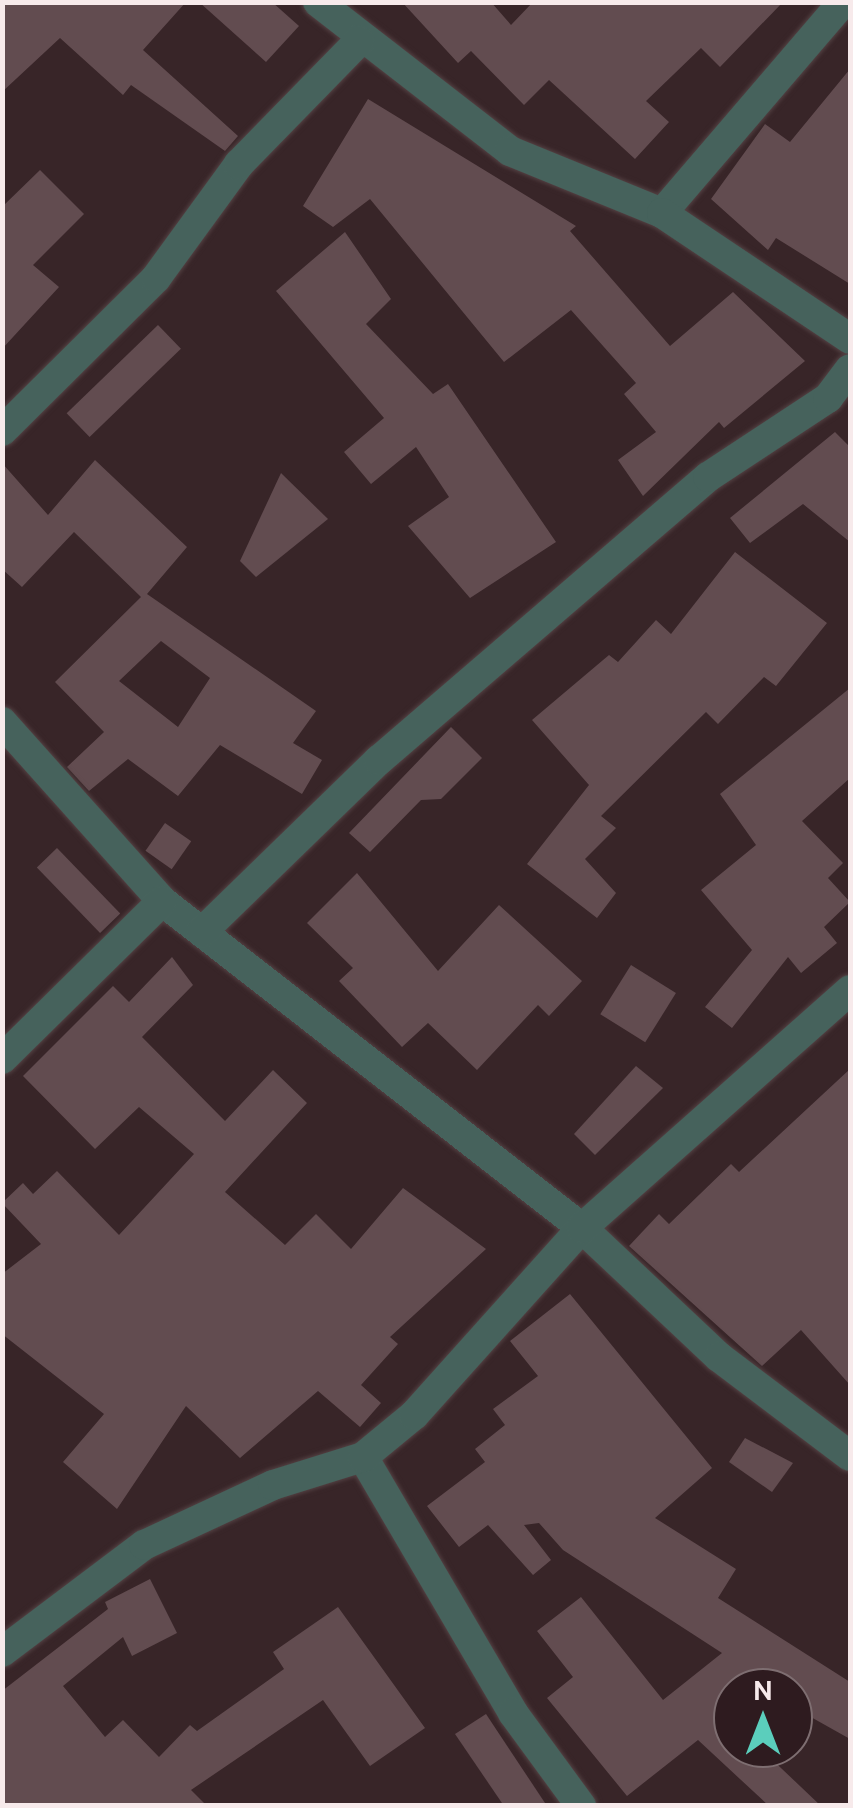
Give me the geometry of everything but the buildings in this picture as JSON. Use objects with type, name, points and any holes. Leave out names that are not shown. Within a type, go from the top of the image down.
[{"type":"street","points":[[318,2],[358,41],[510,152],[662,213],[850,339]]},
{"type":"street","points":[[662,213],[843,2]]},
{"type":"street","points":[[2,431],[156,278],[239,164],[358,41]]},
{"type":"street","points":[[202,932],[408,734],[708,477],[828,398],[850,369]]},
{"type":"street","points":[[2,722],[162,901],[582,1228],[719,1357],[850,1456]]},
{"type":"street","points":[[2,1059],[162,901]]},
{"type":"street","points":[[2,1652],[144,1546],[273,1485],[363,1457],[414,1415],[582,1228],[850,990]]},
{"type":"street","points":[[363,1457],[513,1714],[581,1806]]}]
